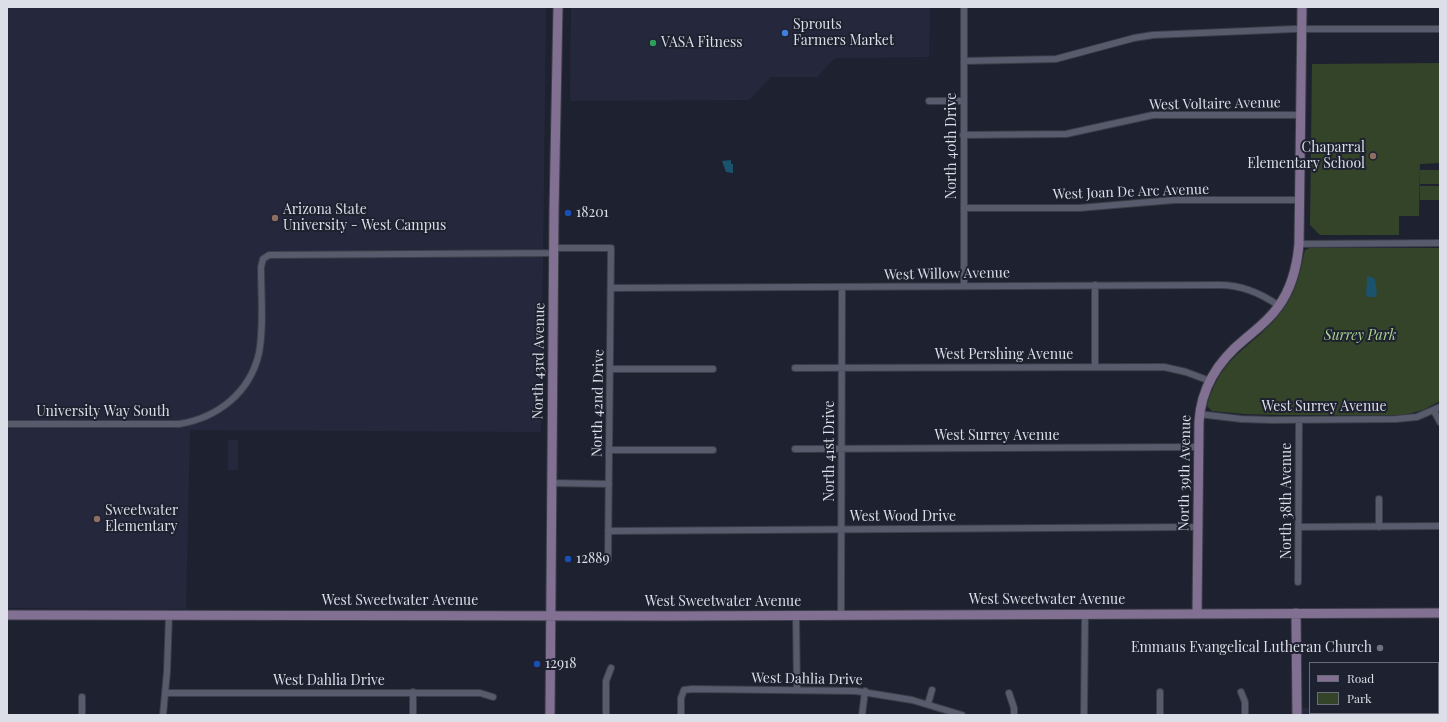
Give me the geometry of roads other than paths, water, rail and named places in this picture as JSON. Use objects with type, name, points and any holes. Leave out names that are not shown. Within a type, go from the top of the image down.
[{"type":"street","name":"North 43rd Avenue","points":[[550,715],[554,250],[558,7]]},
{"type":"street","name":"North 40th Drive","points":[[964,7],[964,286]]},
{"type":"street","name":"North 39th Avenue","points":[[1197,614],[1200,414],[1210,381],[1225,357],[1271,316],[1288,291],[1295,273],[1299,244],[1302,7]]},
{"type":"street","points":[[964,61],[1056,59],[1134,38],[1153,35],[1302,29],[1440,28]]},
{"type":"street","points":[[929,101],[964,101]]},
{"type":"street","name":"West Voltaire Avenue","points":[[963,135],[1066,134],[1153,115],[1300,115]]},
{"type":"street","name":"West Joan De Arc Avenue","points":[[964,208],[1079,208],[1174,200],[1300,200]]},
{"type":"street","points":[[1299,244],[1440,243]]},
{"type":"street","name":"North 42nd Drive","points":[[554,250],[611,248],[608,559]]},
{"type":"street","name":"University Way South","points":[[7,424],[179,424],[199,420],[217,411],[233,399],[246,383],[252,373],[259,352],[261,335],[260,267],[261,262],[266,257],[277,255],[554,250]]},
{"type":"street","points":[[1095,285],[1095,367]]},
{"type":"street","name":"West Willow Avenue","points":[[611,288],[1230,285],[1252,290],[1279,306]]},
{"type":"street","name":"North 41st Drive","points":[[841,616],[842,287]]},
{"type":"street","name":"West Pershing Avenue","points":[[796,368],[1164,367],[1186,372],[1210,381]]},
{"type":"street","points":[[610,369],[713,369]]},
{"type":"street","points":[[1440,407],[1434,411],[1440,422]]},
{"type":"street","name":"West Surrey Avenue","points":[[1200,414],[1241,419],[1406,419],[1434,411]]},
{"type":"street","name":"North 38th Avenue","points":[[1298,582],[1299,420]]},
{"type":"street","name":"West Surrey Avenue","points":[[795,449],[1199,447]]},
{"type":"street","points":[[609,450],[713,450]]},
{"type":"street","points":[[552,483],[609,484]]},
{"type":"street","points":[[1379,499],[1379,527]]},
{"type":"street","points":[[1299,527],[1440,526]]},
{"type":"street","name":"West Wood Drive","points":[[608,531],[1198,527]]},
{"type":"street","points":[[1296,613],[1296,715]]},
{"type":"street","name":"West Sweetwater Avenue","points":[[7,615],[841,616],[1440,613]]},
{"type":"street","points":[[1084,715],[1085,614]]},
{"type":"street","points":[[163,715],[169,615]]},
{"type":"street","points":[[796,616],[797,689]]},
{"type":"street","points":[[606,715],[606,681],[611,668]]},
{"type":"street","name":"West Dahlia Drive","points":[[681,715],[681,698],[684,690],[797,689],[836,689],[865,692],[928,704],[962,715]]},
{"type":"street","points":[[928,704],[932,690]]},
{"type":"street","points":[[413,692],[413,715]]},
{"type":"street","name":"West Dahlia Drive","points":[[165,693],[413,692],[480,693],[493,697]]},
{"type":"street","points":[[862,715],[865,692]]},
{"type":"street","points":[[1160,692],[1160,715]]},
{"type":"street","points":[[1241,692],[1245,702],[1245,715]]},
{"type":"street","points":[[1009,693],[1014,708],[1014,715]]},
{"type":"street","points":[[82,697],[82,715]]},
{"type":"place","name":"Sprouts Farmers Market","points":[[785,33]]},
{"type":"place","name":"VASA Fitness","points":[[653,43]]},
{"type":"place","name":"Chaparral Elementary School","points":[[1373,156]]},
{"type":"place","name":"18201","points":[[568,213]]},
{"type":"place","name":"Arizona State University - West Campus","points":[[275,218]]},
{"type":"place","name":"Sweetwater Elementary","points":[[97,519]]},
{"type":"place","name":"12889","points":[[568,559]]},
{"type":"place","name":"Emmaus Evangelical Lutheran Church","points":[[1380,648]]},
{"type":"place","name":"12918","points":[[537,664]]},
{"type":"park label","name":"Surrey Park","points":[[1360,336]]}]
